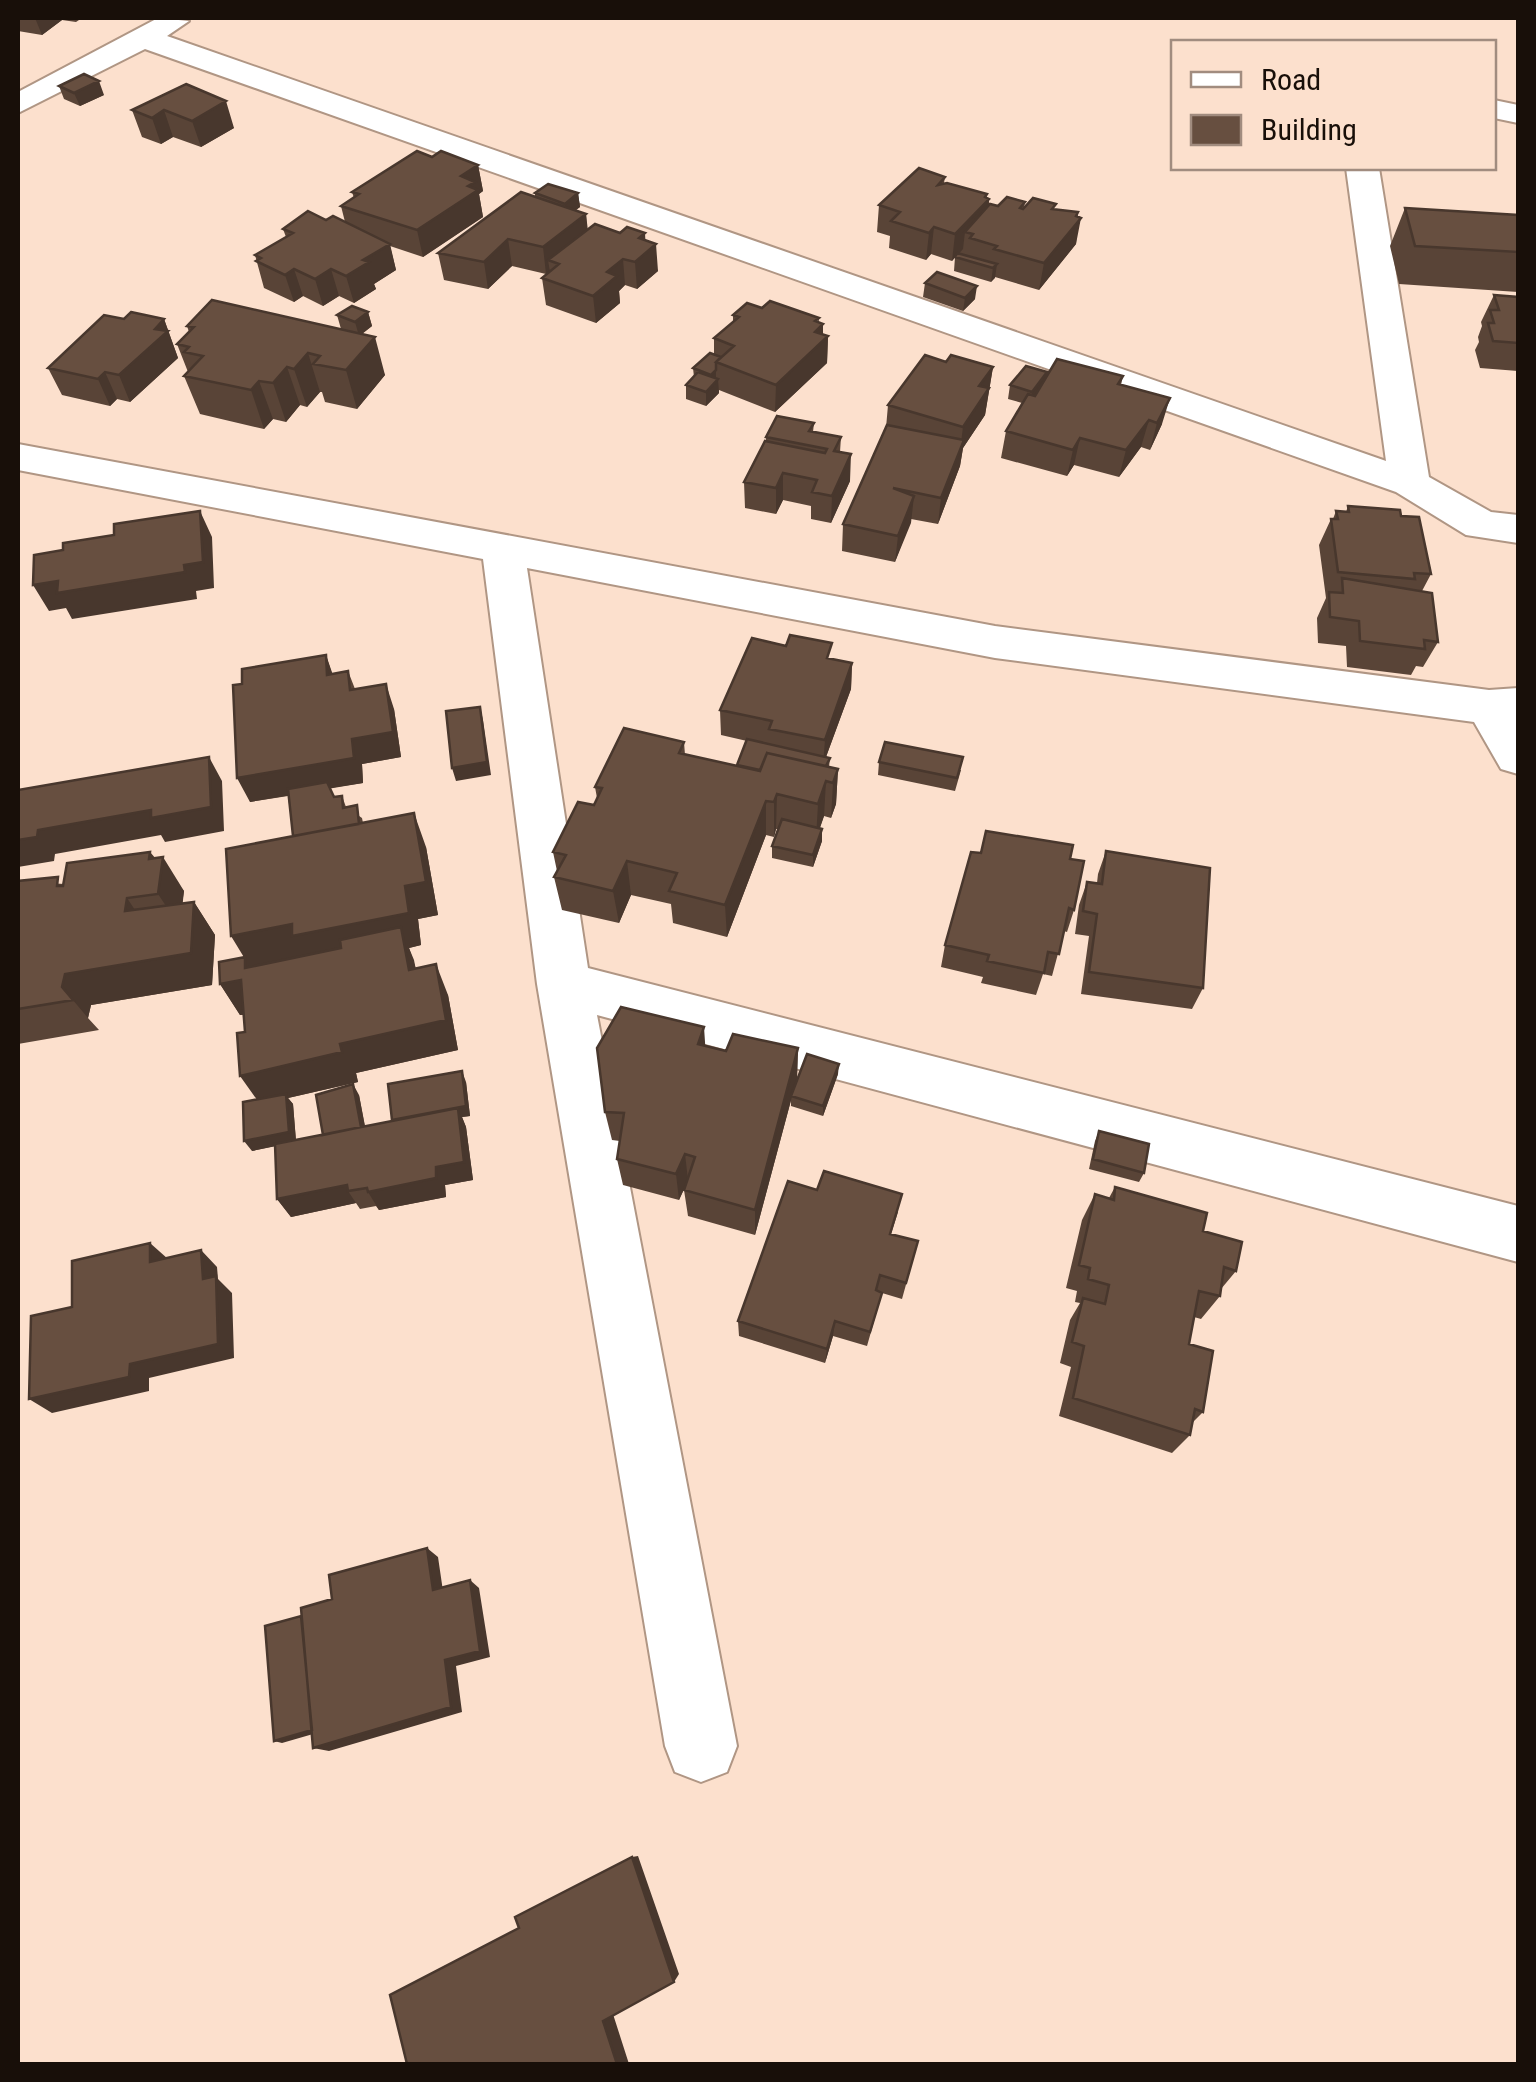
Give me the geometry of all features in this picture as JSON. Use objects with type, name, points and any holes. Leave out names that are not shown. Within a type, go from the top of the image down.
[{"type":"street","points":[[18,104],[182,18]]},
{"type":"street","points":[[142,38],[1410,483],[1481,526],[1518,529]]},
{"type":"street","points":[[1364,170],[1410,483]]},
{"type":"street","points":[[18,457],[995,642],[1504,706],[1518,756]]},
{"type":"street","points":[[503,549],[564,984],[701,1746]]},
{"type":"street","points":[[564,984],[1518,1234]]},
{"type":"building","points":[[84,74],[99,81],[74,93],[59,86]]},
{"type":"building","points":[[186,84],[226,101],[192,121],[164,110],[152,118],[132,110]]},
{"type":"building","points":[[417,151],[432,157],[441,151],[478,165],[461,176],[475,182],[468,186],[478,190],[417,230],[341,206],[359,194],[352,192]]},
{"type":"building","points":[[919,168],[945,177],[938,185],[947,183],[987,194],[989,199],[955,234],[934,227],[929,233],[891,221],[900,212],[879,205]]},
{"type":"building","points":[[548,184],[578,193],[565,204],[535,193]]},
{"type":"building","points":[[521,192],[586,214],[543,247],[508,239],[484,262],[438,253]]},
{"type":"building","points":[[1007,197],[1025,202],[1020,208],[1023,209],[1033,198],[1056,204],[1052,209],[1078,212],[1076,216],[1081,218],[1044,263],[970,238],[973,234],[965,232],[990,204],[998,206]]},
{"type":"building","points":[[1405,208],[1518,215],[1518,252],[1415,246]]},
{"type":"building","points":[[308,211],[326,220],[333,216],[390,244],[346,276],[331,269],[315,279],[294,269],[285,275],[256,261],[261,258],[255,255],[293,233],[283,229]]},
{"type":"building","points":[[595,224],[620,233],[627,227],[645,233],[639,238],[656,244],[635,262],[623,259],[607,272],[617,276],[593,296],[542,278],[559,264],[548,260]]},
{"type":"building","points":[[957,253],[997,264],[993,268],[955,257]]},
{"type":"building","points":[[937,272],[977,286],[965,298],[925,283]]},
{"type":"building","points":[[1494,295],[1518,297],[1518,343],[1493,341],[1488,323],[1494,323],[1490,310],[1499,310]]},
{"type":"building","points":[[212,300],[375,337],[346,370],[313,364],[320,356],[308,353],[294,369],[287,367],[273,383],[259,381],[251,390],[184,376],[203,356],[184,352],[189,347],[177,344],[194,327],[187,326]]},
{"type":"building","points":[[770,301],[819,318],[815,321],[823,324],[815,332],[828,336],[776,385],[716,362],[734,346],[714,338],[739,317],[733,315],[747,303],[762,308]]},
{"type":"building","points":[[352,306],[368,312],[355,322],[337,315]]},
{"type":"building","points":[[131,312],[164,319],[155,329],[168,331],[119,375],[105,372],[98,379],[48,368],[104,315],[124,319]]},
{"type":"building","points":[[710,353],[721,357],[711,375],[693,368]]},
{"type":"building","points":[[925,355],[946,362],[951,355],[993,367],[979,386],[989,388],[963,427],[888,405]]},
{"type":"building","points":[[1057,359],[1123,376],[1118,384],[1170,398],[1157,423],[1149,420],[1126,450],[1080,438],[1073,450],[1006,431],[1028,394],[1035,396]]},
{"type":"building","points":[[1026,366],[1047,372],[1032,392],[1010,385]]},
{"type":"building","points":[[698,372],[718,379],[706,392],[686,385]]},
{"type":"building","points":[[777,416],[814,423],[809,431],[841,437],[834,451],[851,454],[832,496],[812,492],[817,480],[783,473],[776,488],[744,482],[765,441],[825,453],[827,449],[766,437]]},
{"type":"building","points":[[887,425],[964,440],[941,498],[893,488],[914,496],[898,536],[843,524]]},
{"type":"building","points":[[1348,506],[1400,510],[1401,516],[1419,517],[1431,574],[1414,573],[1415,579],[1338,572],[1331,519],[1338,519],[1336,511],[1349,512]]},
{"type":"building","points":[[200,511],[203,562],[184,565],[185,572],[57,593],[58,581],[33,585],[34,555],[63,550],[63,543],[114,535],[114,524]]},
{"type":"building","points":[[1342,578],[1432,593],[1438,642],[1424,640],[1425,649],[1360,641],[1359,621],[1330,617],[1329,592],[1343,593]]},
{"type":"building","points":[[790,635],[832,643],[827,658],[852,663],[825,740],[769,729],[772,721],[720,710],[752,638],[786,646]]},
{"type":"building","points":[[326,655],[327,675],[348,671],[350,690],[386,684],[393,732],[352,739],[354,758],[237,778],[233,685],[242,684],[242,669]]},
{"type":"building","points":[[480,707],[487,762],[452,768],[446,711]]},
{"type":"building","points":[[624,728],[684,742],[679,753],[760,771],[767,753],[838,769],[833,783],[826,781],[818,804],[777,794],[774,802],[766,801],[725,905],[669,891],[677,873],[627,861],[613,891],[554,877],[566,855],[553,852],[578,802],[594,805],[602,788],[595,787]]},
{"type":"building","points":[[747,739],[830,758],[826,766],[767,753],[760,770],[737,765]]},
{"type":"building","points":[[885,742],[963,757],[957,778],[879,762]]},
{"type":"building","points":[[209,757],[211,807],[151,818],[151,810],[38,830],[37,837],[18,840],[18,790]]},
{"type":"building","points":[[327,782],[334,797],[342,796],[343,808],[357,805],[359,824],[293,836],[288,789]]},
{"type":"building","points":[[414,813],[426,882],[405,886],[409,913],[292,936],[292,924],[231,936],[226,849]]},
{"type":"building","points":[[782,819],[822,829],[813,855],[772,846]]},
{"type":"building","points":[[986,831],[1073,845],[1070,859],[1084,861],[1074,910],[1069,908],[1059,954],[1048,952],[1044,973],[987,961],[989,955],[945,945],[971,852],[981,853]]},
{"type":"building","points":[[1106,851],[1210,868],[1203,988],[1089,972],[1097,914],[1083,911],[1087,882],[1102,884]]},
{"type":"building","points":[[150,852],[149,859],[163,857],[158,894],[127,898],[125,911],[194,902],[191,953],[65,974],[62,987],[73,1000],[18,1009],[18,881],[58,877],[57,886],[63,886],[67,863]]},
{"type":"building","points":[[401,927],[409,970],[436,964],[446,1020],[340,1044],[342,1052],[240,1076],[237,1033],[245,1032],[241,980],[220,984],[219,962],[245,957],[245,968],[341,948],[340,940]]},
{"type":"building","points":[[621,1007],[704,1027],[698,1044],[726,1051],[733,1034],[798,1048],[755,1210],[684,1190],[695,1157],[685,1154],[676,1174],[617,1159],[624,1113],[605,1112],[597,1048]]},
{"type":"building","points":[[807,1054],[839,1064],[823,1106],[791,1096]]},
{"type":"building","points":[[462,1071],[466,1106],[392,1120],[388,1084]]},
{"type":"building","points":[[353,1084],[361,1127],[323,1135],[316,1095]]},
{"type":"building","points":[[286,1094],[289,1132],[244,1141],[243,1102]]},
{"type":"building","points":[[458,1108],[464,1162],[436,1167],[436,1178],[368,1192],[367,1188],[348,1191],[347,1185],[277,1199],[275,1144]]},
{"type":"building","points":[[1099,1131],[1149,1144],[1144,1173],[1093,1159]]},
{"type":"building","points":[[824,1171],[902,1194],[890,1234],[918,1241],[906,1283],[880,1275],[876,1290],[882,1293],[870,1332],[835,1321],[827,1349],[738,1321],[788,1181],[817,1190]]},
{"type":"building","points":[[1115,1187],[1207,1213],[1203,1231],[1242,1242],[1236,1271],[1224,1267],[1220,1296],[1199,1291],[1189,1344],[1213,1351],[1203,1412],[1195,1409],[1190,1435],[1073,1398],[1084,1346],[1072,1342],[1083,1298],[1105,1304],[1109,1285],[1088,1279],[1090,1268],[1079,1265],[1095,1194],[1114,1200]]},
{"type":"building","points":[[150,1243],[150,1262],[201,1250],[203,1279],[216,1276],[218,1344],[130,1364],[129,1377],[29,1399],[31,1316],[72,1307],[72,1261]]},
{"type":"building","points":[[427,1548],[433,1590],[470,1580],[480,1651],[445,1660],[451,1707],[313,1748],[301,1608],[332,1599],[329,1575]]},
{"type":"building","points":[[301,1616],[312,1730],[274,1741],[265,1626]]},
{"type":"building","points":[[632,1857],[674,1982],[603,2021],[617,2064],[407,2064],[390,1995],[519,1928],[515,1917]]}]
